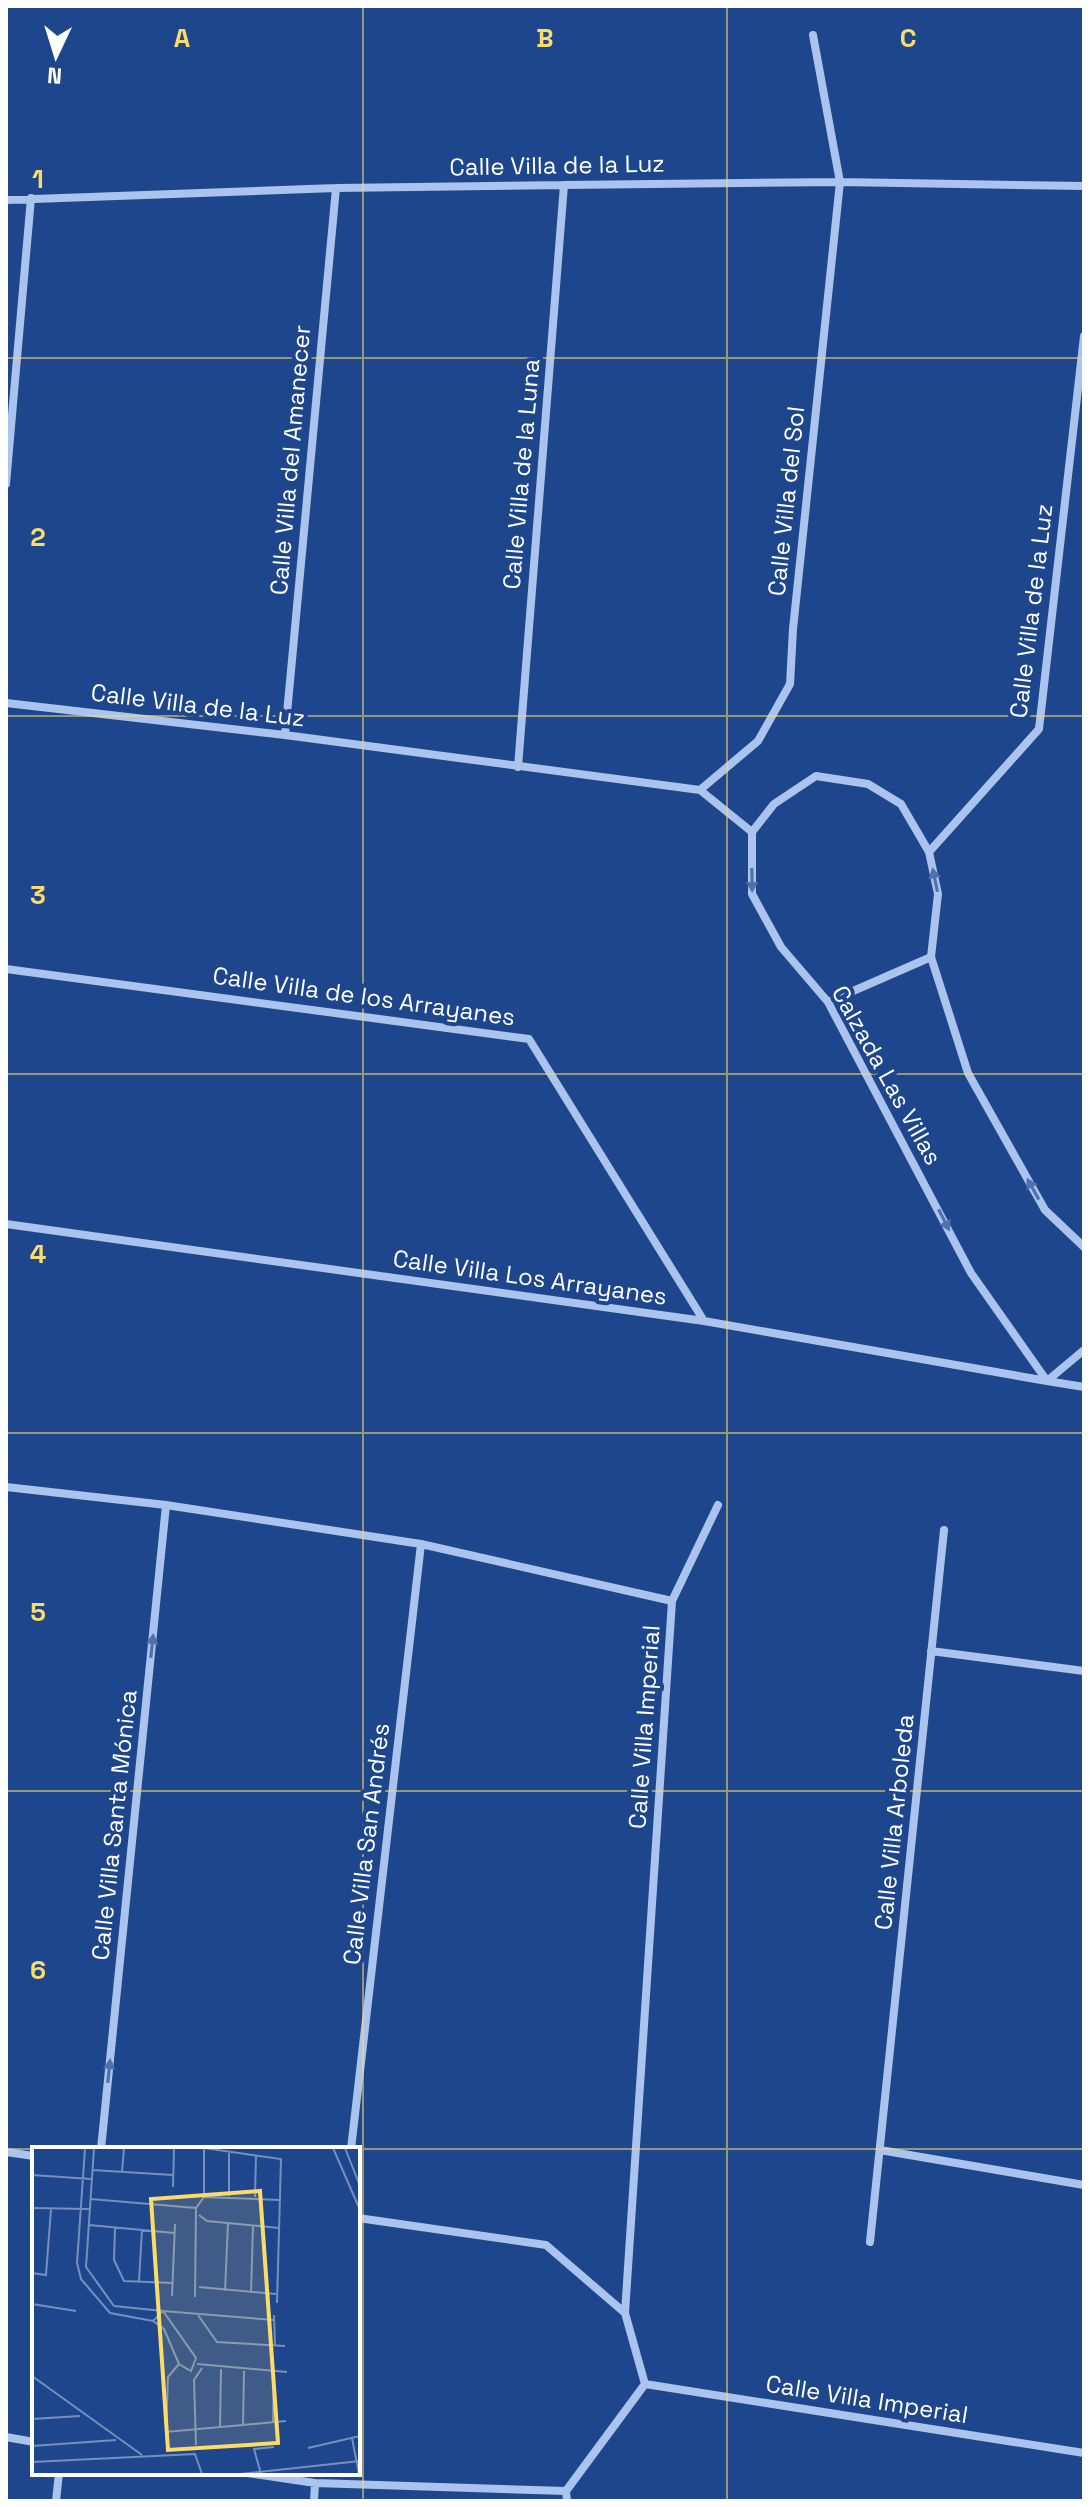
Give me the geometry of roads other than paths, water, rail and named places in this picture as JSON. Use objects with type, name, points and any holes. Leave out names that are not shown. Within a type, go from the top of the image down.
[{"type":"street","name":"Calle Villa del Sol","points":[[700,790],[758,741],[790,684],[793,629],[840,182],[813,35]]},
{"type":"street","name":"Calle Villa de la Luz","points":[[6,200],[336,188],[564,185],[840,182],[1084,186]]},
{"type":"street","name":"Calle Villa de la Luna","points":[[518,767],[564,185]]},
{"type":"street","name":"Calle Villa del Amanecer","points":[[285,735],[336,188]]},
{"type":"street","points":[[6,484],[31,198]]},
{"type":"street","name":"Calle Villa de la Luz","points":[[929,852],[1039,729],[1084,336]]},
{"type":"street","name":"Calle Villa de la Luz","points":[[6,703],[285,735],[700,790]]},
{"type":"street","points":[[700,790],[752,832],[774,804],[816,776],[868,784],[901,804],[929,852],[938,894],[931,957],[968,1073],[1045,1210],[1084,1247]]},
{"type":"street","name":"Calzada Las Villas","points":[[752,832],[752,894],[781,947],[828,1002],[971,1273],[1047,1381]]},
{"type":"street","points":[[828,1002],[931,957]]},
{"type":"street","name":"Calle Villa de los Arrayanes","points":[[6,969],[529,1039],[704,1321]]},
{"type":"street","name":"Calle Villa Los Arrayanes","points":[[6,1224],[704,1321],[1047,1381]]},
{"type":"street","points":[[1047,1381],[1084,1350]]},
{"type":"street","points":[[1047,1381],[1084,1387]]},
{"type":"street","name":"Calle Villa Imperial","points":[[6,1487],[166,1505],[421,1544],[672,1601],[625,2313],[645,2384],[1084,2453]]},
{"type":"street","name":"Calle Villa Santa Mónica","points":[[101,2147],[166,1505]]},
{"type":"street","points":[[672,1601],[718,1505]]},
{"type":"street","name":"Calle Villa Arboleda","points":[[870,2242],[944,1530]]},
{"type":"street","name":"Calle Villa San Andrés","points":[[351,2147],[421,1544]]},
{"type":"street","points":[[931,1651],[1084,1671]]},
{"type":"street","points":[[880,2150],[1084,2185]]},
{"type":"street","points":[[6,2152],[32,2156]]},
{"type":"street","points":[[360,2218],[546,2245],[625,2313]]},
{"type":"street","points":[[567,2501],[566,2491],[645,2384]]},
{"type":"street","points":[[6,2437],[32,2442]]},
{"type":"street","points":[[56,2501],[59,2475]]},
{"type":"street","points":[[261,2475],[315,2483],[566,2491]]},
{"type":"street","points":[[314,2501],[315,2483]]}]
